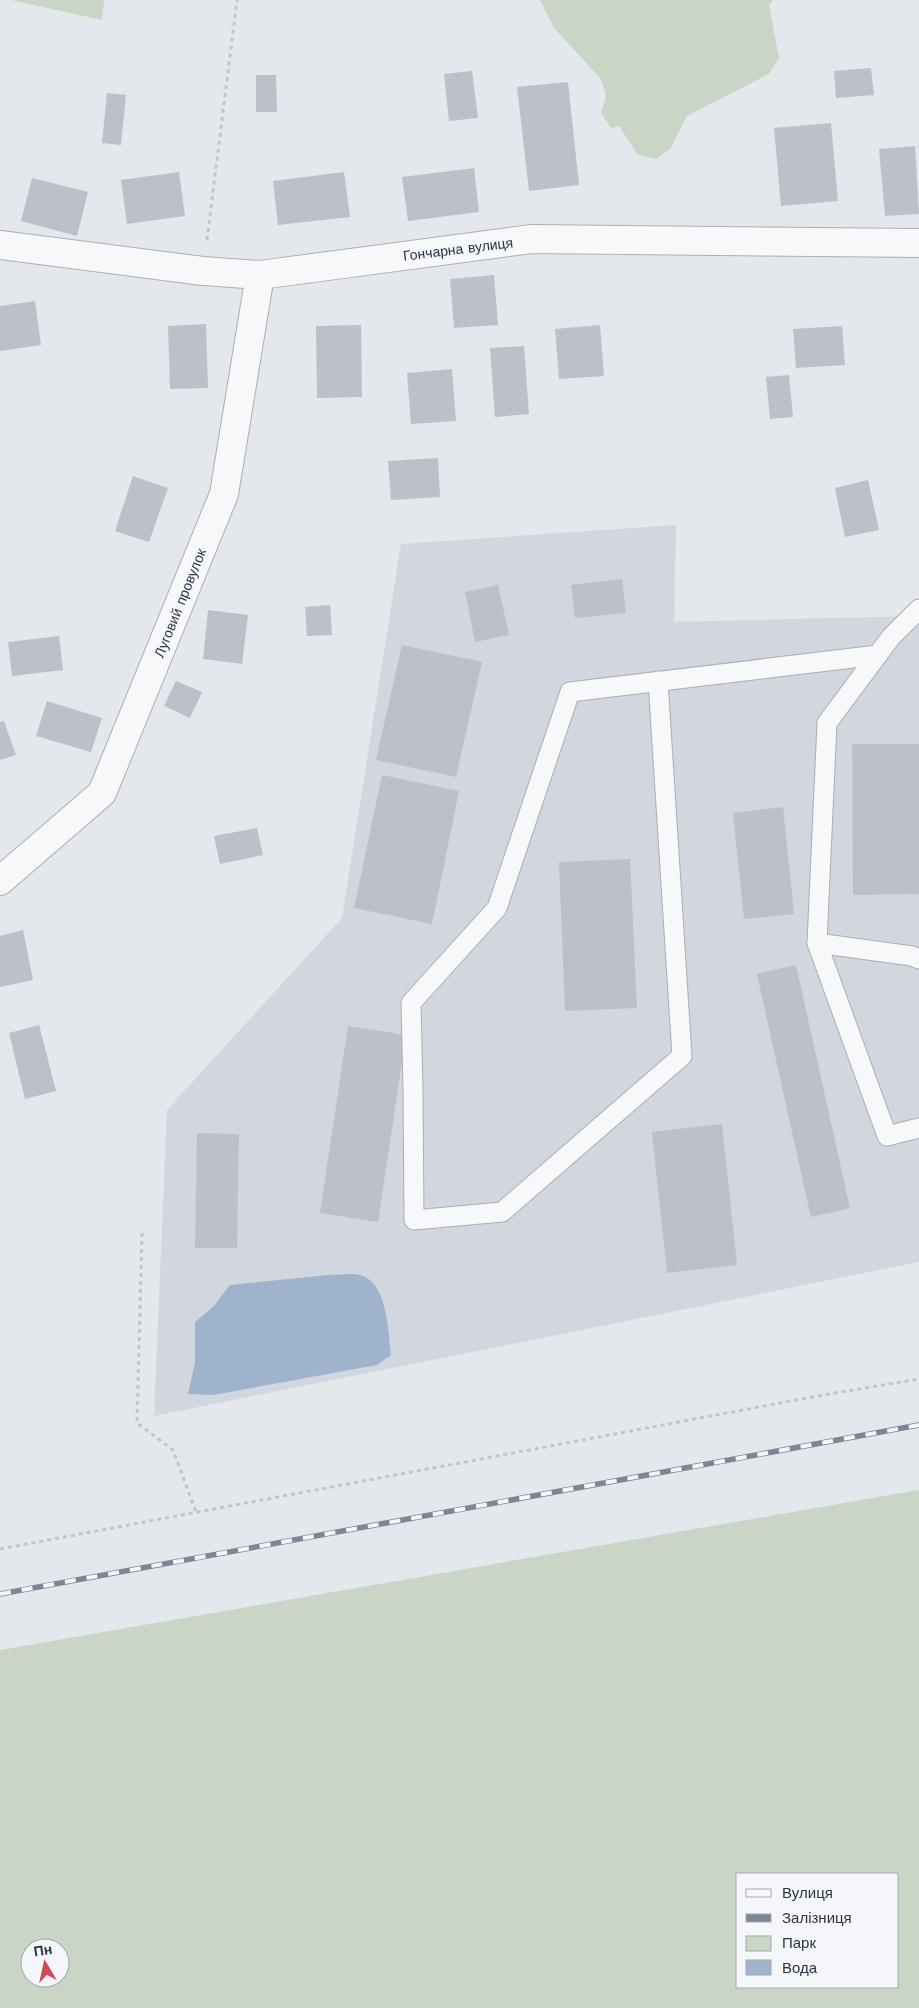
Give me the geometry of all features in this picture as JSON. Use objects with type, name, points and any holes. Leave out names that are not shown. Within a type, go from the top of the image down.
[{"type":"street","name":"Гончарна вулиця","points":[[0,245],[203,271],[260,274],[531,239],[919,243]]},
{"type":"street","name":"Луговий провулок","points":[[0,881],[102,793],[224,494],[260,274]]},
{"type":"lane","points":[[919,609],[891,637],[827,724],[817,943],[887,1136],[919,1128]]},
{"type":"lane","points":[[658,681],[682,1056],[502,1212],[414,1220],[411,1003],[497,908],[570,692],[658,681],[878,655]]},
{"type":"lane","points":[[817,943],[912,956],[919,959]]},
{"type":"path","points":[[203,271],[237,0]]},
{"type":"path","points":[[142,1233],[137,1422],[173,1450],[196,1512]]},
{"type":"path","points":[[0,1549],[823,1395],[919,1379]]},
{"type":"shaded area","points":[[676,525],[674,622],[919,616],[919,1262],[154,1416],[167,1110],[342,918],[401,544]]},
{"type":"green space","points":[[11,0],[104,0],[102,20]]},
{"type":"green space","points":[[540,0],[773,0],[769,5],[779,58],[769,74],[687,116],[670,149],[656,159],[638,155],[619,126],[611,128],[601,113],[606,96],[601,79],[554,28]]},
{"type":"green space","points":[[919,1490],[919,2008],[0,2008],[0,1650]]},
{"type":"water","points":[[329,1275],[360,1275],[376,1287],[385,1309],[391,1355],[377,1365],[213,1395],[188,1394],[195,1362],[195,1322],[214,1306],[230,1285]]},
{"type":"building","points":[[871,68],[874,95],[836,98],[834,71]]},
{"type":"building","points":[[472,71],[478,118],[449,121],[444,74]]},
{"type":"building","points":[[256,75],[276,75],[277,112],[256,112]]},
{"type":"building","points":[[568,82],[579,185],[529,191],[517,87]]},
{"type":"building","points":[[107,93],[126,95],[121,145],[102,143]]},
{"type":"building","points":[[831,123],[838,201],[781,206],[774,128]]},
{"type":"building","points":[[915,146],[919,214],[885,216],[879,149]]},
{"type":"building","points":[[474,168],[479,212],[408,221],[402,177]]},
{"type":"building","points":[[179,172],[185,216],[127,224],[121,180]]},
{"type":"building","points":[[344,172],[350,217],[278,225],[273,181]]},
{"type":"building","points":[[32,178],[88,192],[77,236],[21,221]]},
{"type":"building","points":[[494,275],[498,325],[454,328],[450,279]]},
{"type":"building","points":[[35,301],[41,345],[0,351],[0,306]]},
{"type":"building","points":[[206,324],[208,388],[170,389],[168,326]]},
{"type":"building","points":[[361,325],[362,397],[317,398],[316,326]]},
{"type":"building","points":[[600,325],[604,376],[559,379],[555,329]]},
{"type":"building","points":[[842,326],[845,365],[796,368],[793,329]]},
{"type":"building","points":[[524,346],[529,414],[495,417],[490,348]]},
{"type":"building","points":[[452,369],[456,421],[411,424],[407,373]]},
{"type":"building","points":[[789,375],[793,417],[770,419],[766,377]]},
{"type":"building","points":[[438,458],[440,497],[391,500],[388,461]]},
{"type":"building","points":[[133,476],[168,488],[149,542],[115,531]]},
{"type":"building","points":[[868,480],[879,530],[845,537],[835,488]]},
{"type":"building","points":[[622,579],[626,613],[575,618],[571,585]]},
{"type":"building","points":[[498,585],[509,635],[475,642],[465,592]]},
{"type":"building","points":[[330,605],[332,635],[307,636],[305,607]]},
{"type":"building","points":[[208,610],[248,615],[242,664],[203,659]]},
{"type":"building","points":[[59,636],[63,670],[12,676],[8,642]]},
{"type":"building","points":[[402,645],[482,662],[456,777],[376,760]]},
{"type":"building","points":[[176,681],[202,692],[190,718],[164,706]]},
{"type":"building","points":[[47,701],[102,718],[91,752],[36,736]]},
{"type":"building","points":[[4,721],[16,755],[0,760],[0,722]]},
{"type":"building","points":[[852,744],[919,744],[919,894],[853,895]]},
{"type":"building","points":[[382,775],[459,791],[432,924],[354,908]]},
{"type":"building","points":[[783,807],[794,914],[744,919],[733,813]]},
{"type":"building","points":[[257,828],[263,855],[220,864],[214,836]]},
{"type":"building","points":[[630,859],[637,1008],[565,1011],[559,862]]},
{"type":"building","points":[[23,930],[33,980],[0,987],[0,936]]},
{"type":"building","points":[[796,965],[850,1208],[811,1217],[757,974]]},
{"type":"building","points":[[39,1025],[56,1091],[25,1099],[9,1033]]},
{"type":"building","points":[[348,1026],[406,1035],[378,1222],[320,1213]]},
{"type":"building","points":[[722,1124],[737,1265],[667,1273],[652,1132]]},
{"type":"building","points":[[197,1133],[239,1134],[237,1248],[195,1248]]},
{"type":"railway","points":[[0,1594],[919,1425]]}]
